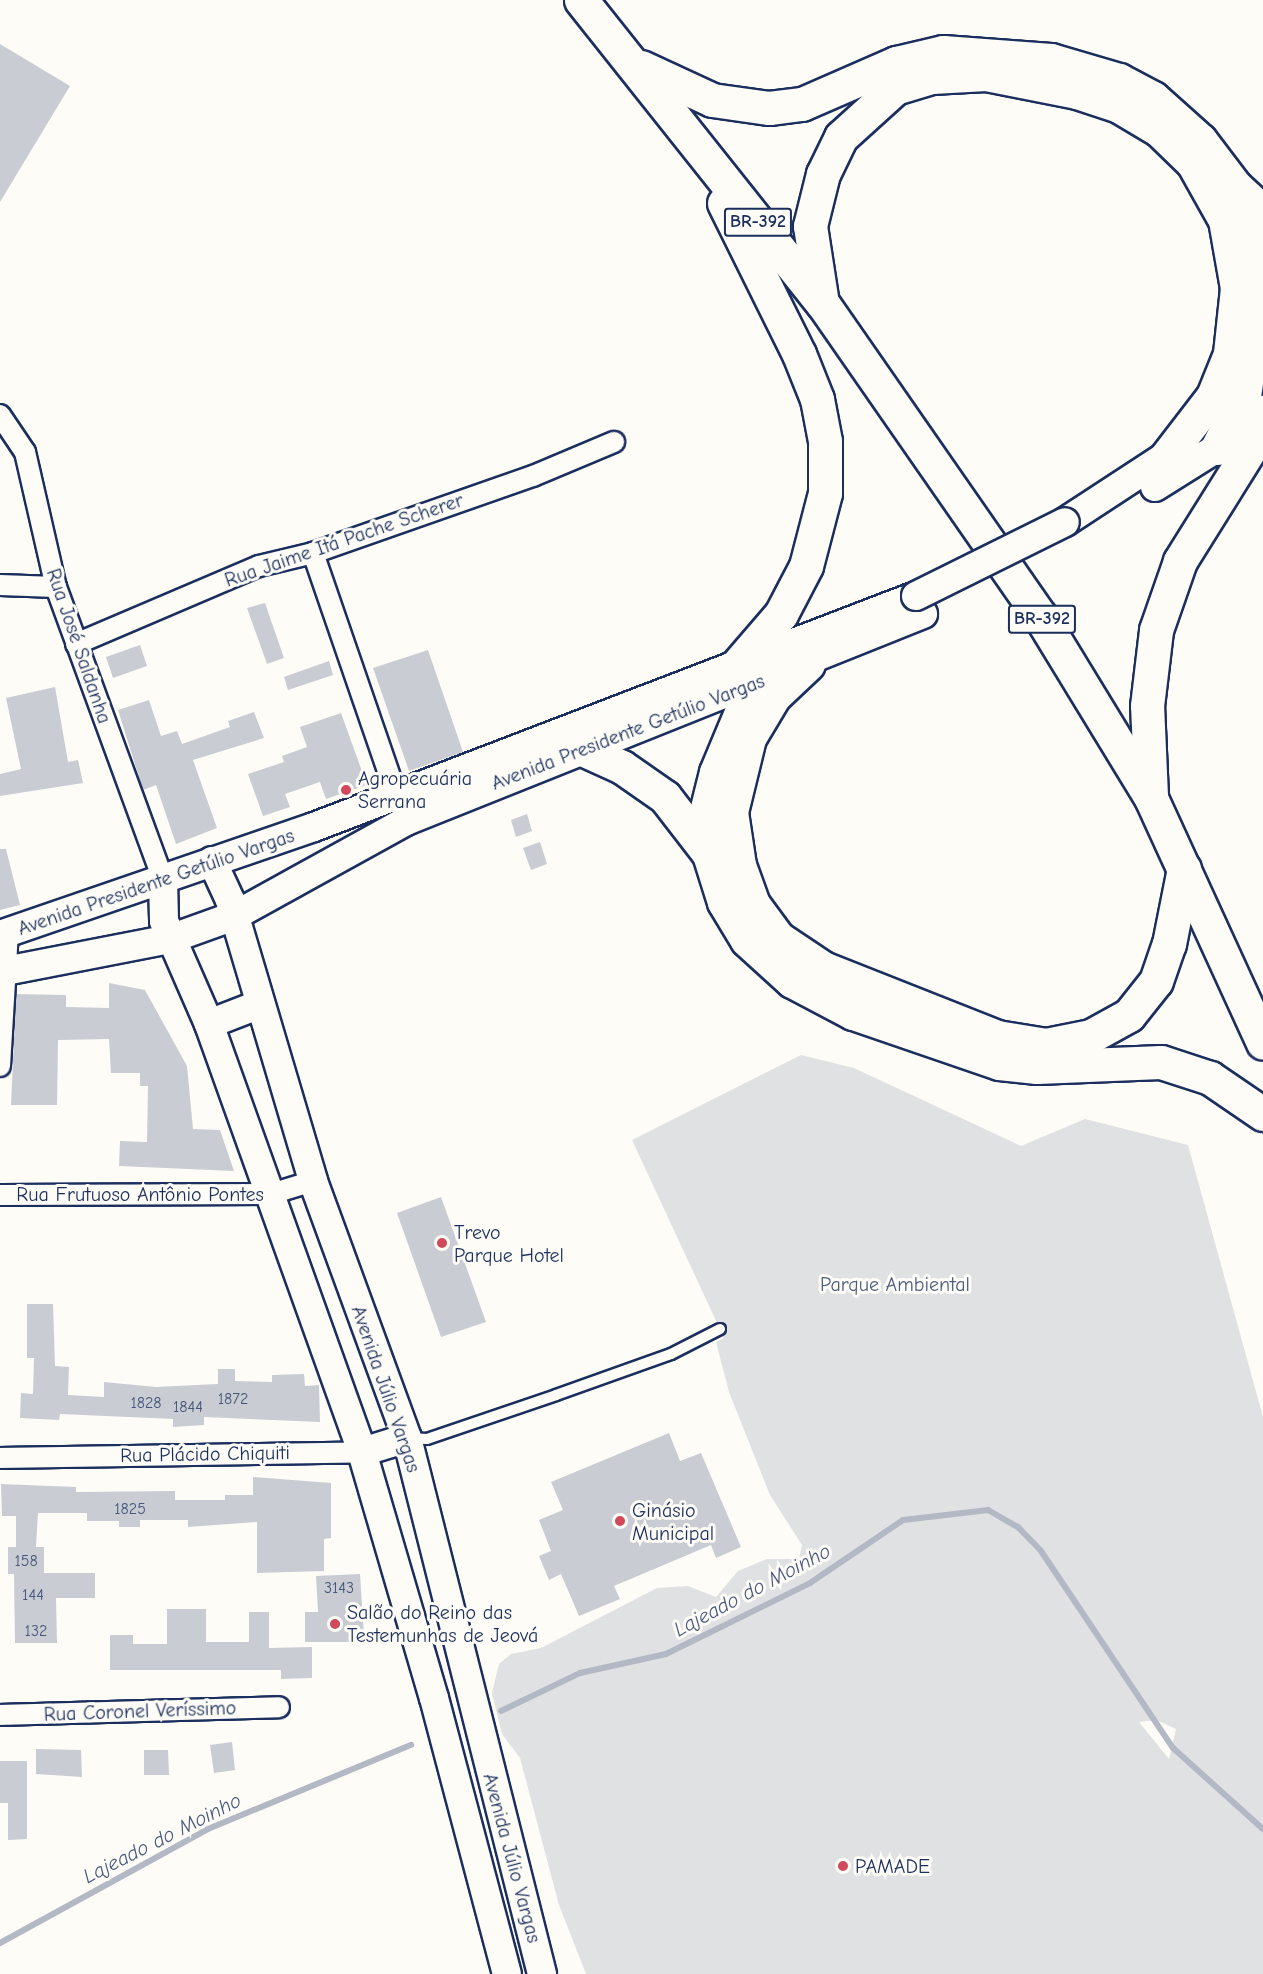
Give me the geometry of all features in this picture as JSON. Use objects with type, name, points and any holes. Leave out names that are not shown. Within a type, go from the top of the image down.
[{"type":"highway","name":"BR-392","points":[[581,0],[823,304],[1040,616],[1151,798],[1263,1043]]},
{"type":"highway","points":[[629,60],[712,100],[769,108],[802,104],[896,63],[943,52],[1051,60],[1119,80],[1153,99],[1200,140],[1235,186],[1263,212]]},
{"type":"highway","points":[[823,304],[811,250],[810,226],[823,174],[841,137],[895,88],[932,77],[986,74],[1077,92],[1119,106],[1159,130],[1193,163],[1225,220],[1237,288],[1230,354],[1213,396],[1163,461]]},
{"type":"highway","points":[[692,140],[799,354],[817,399],[825,441],[825,493],[806,566],[746,673],[706,812],[709,854],[724,902],[747,940],[792,981],[853,1013],[999,1063],[1037,1066],[1161,1062],[1210,1078],[1263,1114]]},
{"type":"highway","points":[[1151,798],[1147,706],[1156,630],[1180,561],[1259,415],[1259,267],[1235,186]]},
{"type":"highway","points":[[1217,448],[1259,415]]},
{"type":"highway","points":[[746,673],[779,650]]},
{"type":"highway","points":[[808,664],[774,696],[749,738],[731,812],[739,866],[753,904],[778,938],[823,968],[998,1037],[1046,1045],[1090,1036],[1129,1015],[1156,981],[1169,944],[1184,868]]},
{"type":"highway","points":[[580,748],[622,767],[665,797],[709,854]]},
{"type":"main road","points":[[1068,531],[1163,461],[1259,415]]},
{"type":"main road","points":[[920,605],[1068,531],[1217,448]]},
{"type":"main road","name":"Avenida Presidente Getúlio Vargas","points":[[779,650],[920,605]]},
{"type":"main road","name":"Avenida Presidente Getúlio Vargas","points":[[4,934],[314,827],[395,794],[746,673],[808,664],[920,605]]},
{"type":"main road","name":"Avenida Presidente Getúlio Vargas","points":[[4,971],[170,939],[234,916],[325,862],[406,821],[580,748],[746,673]]},
{"type":"main road","points":[[314,827],[325,862]]},
{"type":"main road","name":"Avenida Júlio Vargas","points":[[213,861],[234,916],[258,1005],[313,1181],[407,1438],[468,1692],[542,1974]]},
{"type":"main road","name":"Avenida Júlio Vargas","points":[[163,879],[164,921],[170,939],[209,1024],[362,1452],[434,1698],[507,1974]]},
{"type":"main road","points":[[65,913],[76,957]]},
{"type":"main road","points":[[209,1024],[258,1005]]},
{"type":"main road","name":"Rua Plácido Chiquiti","points":[[362,1452],[407,1438]]},
{"type":"main road","points":[[434,1698],[468,1692]]},
{"type":"street","name":"Rua José Saldanha","points":[[0,415],[25,452],[57,587],[163,879]]},
{"type":"street","name":"Rua Jaime Itá Pache Scherer","points":[[76,644],[259,566],[313,552],[533,476],[614,442]]},
{"type":"street","points":[[313,552],[406,821]]},
{"type":"street","points":[[0,585],[57,587]]},
{"type":"street","points":[[0,1066],[4,934]]},
{"type":"street","name":"Rua Frutuoso Antônio Pontes","points":[[0,1195],[271,1194],[313,1181]]},
{"type":"street","name":"Rua Plácido Chiquiti","points":[[0,1458],[362,1452]]},
{"type":"street","name":"Rua Coronel Veríssimo","points":[[0,1715],[279,1707]]},
{"type":"lane","points":[[407,1438],[427,1439],[556,1395],[671,1354],[720,1329]]},
{"type":"green space","name":"Parque Ambiental","points":[[801,1055],[854,1068],[1021,1146],[1085,1119],[1188,1145],[1263,1417],[1263,1974],[586,1974],[559,1905],[520,1758],[502,1734],[492,1693],[499,1664],[511,1654],[541,1648],[657,1588],[688,1586],[716,1597],[738,1571],[767,1559],[799,1559],[802,1545],[770,1495],[729,1392],[716,1342],[724,1338],[632,1140]],"holes":[[[1156,1720],[1176,1729],[1169,1759],[1139,1722]]]},
{"type":"building","points":[[0,44],[70,86],[0,202]]},
{"type":"building","points":[[265,603],[284,658],[267,664],[247,608]]},
{"type":"building","points":[[140,645],[147,666],[113,678],[106,657]]},
{"type":"building","points":[[428,650],[463,752],[409,771],[373,668]]},
{"type":"building","points":[[329,661],[333,675],[288,690],[284,677]]},
{"type":"building","points":[[55,687],[68,762],[78,760],[83,783],[0,796],[0,774],[21,769],[6,698]]},
{"type":"building","points":[[149,700],[161,736],[177,731],[182,744],[230,727],[228,721],[254,712],[264,738],[193,760],[217,828],[176,844],[156,785],[143,790],[118,710]]},
{"type":"building","points":[[341,713],[367,785],[326,799],[320,782],[285,794],[290,807],[263,816],[248,774],[284,762],[282,756],[307,747],[300,727]]},
{"type":"building","points":[[527,814],[532,831],[516,837],[511,820]]},
{"type":"building","points":[[540,842],[547,864],[531,870],[523,848]]},
{"type":"building","points":[[0,849],[6,849],[20,905],[0,910]]},
{"type":"building","points":[[109,983],[145,990],[187,1066],[193,1129],[220,1130],[234,1171],[119,1166],[120,1141],[147,1142],[148,1086],[140,1086],[140,1073],[111,1073],[109,1039],[58,1040],[57,1105],[11,1105],[16,994],[66,995],[66,1007],[109,1008]]},
{"type":"building","points":[[441,1197],[486,1322],[441,1337],[397,1213]]},
{"type":"building","points":[[27,1304],[53,1304],[55,1366],[69,1367],[68,1395],[104,1397],[104,1382],[156,1387],[218,1384],[218,1369],[235,1369],[235,1381],[272,1382],[272,1375],[304,1374],[305,1386],[319,1385],[320,1422],[204,1417],[204,1425],[173,1427],[173,1419],[60,1414],[59,1420],[20,1418],[21,1393],[33,1394],[34,1358],[27,1358]]},
{"type":"building","points":[[669,1433],[680,1461],[701,1453],[741,1547],[716,1558],[711,1545],[614,1586],[620,1599],[579,1616],[561,1574],[549,1580],[539,1556],[551,1551],[539,1520],[563,1510],[551,1482]]},
{"type":"building","points":[[253,1477],[331,1483],[331,1538],[324,1539],[324,1571],[257,1573],[257,1522],[188,1527],[188,1520],[140,1520],[140,1527],[119,1527],[119,1521],[87,1521],[87,1513],[38,1513],[36,1547],[44,1547],[44,1573],[95,1573],[95,1598],[56,1598],[57,1643],[15,1643],[14,1574],[8,1574],[8,1547],[16,1547],[16,1516],[2,1516],[1,1484],[76,1487],[76,1492],[175,1491],[175,1500],[225,1500],[225,1495],[253,1495]]},
{"type":"building","points":[[360,1574],[364,1635],[351,1635],[351,1642],[305,1642],[305,1612],[318,1612],[316,1576]]},
{"type":"building","points":[[167,1609],[206,1609],[206,1642],[249,1642],[249,1612],[269,1612],[269,1648],[312,1647],[312,1678],[281,1679],[281,1670],[110,1670],[110,1635],[133,1635],[133,1644],[167,1644]]},
{"type":"building","points":[[232,1742],[235,1770],[214,1773],[210,1745]]},
{"type":"building","points":[[36,1749],[81,1750],[82,1777],[36,1774]]},
{"type":"building","points":[[144,1750],[168,1750],[169,1775],[144,1775]]},
{"type":"building","points":[[0,1761],[27,1761],[27,1839],[8,1840],[8,1803],[0,1803]]},
{"type":"waterway","name":"Lajeado do Moinho","points":[[501,1711],[580,1673],[666,1654],[810,1583],[903,1520],[988,1510],[1018,1527],[1041,1551],[1173,1748],[1263,1829]]},
{"type":"waterway","name":"Lajeado do Moinho","points":[[0,1943],[208,1829],[411,1745]]},
{"type":"place","name":"Agropecuária Serrana","points":[[346,790]]},
{"type":"place","name":"Trevo Parque Hotel","points":[[442,1243]]},
{"type":"place","name":"Ginásio Municipal","points":[[620,1521]]},
{"type":"place","name":"Salão do Reino das Testemunhas de Jeová","points":[[335,1624]]},
{"type":"place","name":"PAMADE","points":[[843,1866]]}]
